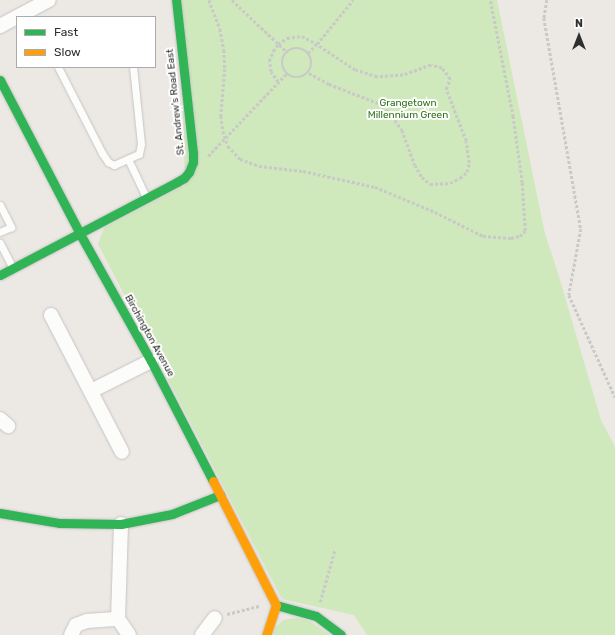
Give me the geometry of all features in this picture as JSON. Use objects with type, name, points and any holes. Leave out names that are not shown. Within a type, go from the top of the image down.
[{"type":"street","points":[[19,16],[49,0]]},
{"type":"street","name":"St. Andrew's Road East","points":[[0,275],[184,178],[191,167],[193,160],[176,0]]},
{"type":"street","points":[[0,26],[16,18]]},
{"type":"street","name":"Birchington Avenue","points":[[0,80],[80,234],[151,361],[275,604]]},
{"type":"street","points":[[50,315],[122,452]]},
{"type":"street","points":[[90,391],[151,361]]},
{"type":"street","points":[[0,513],[60,523],[121,524],[172,514],[220,495]]},
{"type":"street","points":[[121,524],[118,618],[129,635]]},
{"type":"street","points":[[266,635],[275,604],[316,616],[342,635]]},
{"type":"street","points":[[71,635],[76,626],[87,621],[118,618]]},
{"type":"street","points":[[202,635],[215,618]]},
{"type":"lane","points":[[59,68],[108,162],[114,165],[139,154],[141,144],[132,68]]},
{"type":"lane","points":[[128,159],[147,198]]},
{"type":"lane","points":[[0,205],[11,227],[0,232]]},
{"type":"lane","points":[[0,244],[13,268]]},
{"type":"path","points":[[209,0],[220,29],[224,50],[225,69],[221,116],[225,139],[233,152],[240,159],[259,166],[303,171],[375,187],[435,212],[483,236],[499,238],[520,236],[525,230],[525,225],[522,184],[513,117],[490,0]]},
{"type":"path","points":[[232,0],[287,52]]},
{"type":"path","points":[[309,53],[353,0]]},
{"type":"path","points":[[547,0],[544,18],[581,229],[569,296],[615,397]]},
{"type":"path","points":[[278,82],[271,72],[269,61],[273,51],[278,44],[287,38],[297,36],[317,44],[355,70],[377,77],[403,75],[431,65],[442,68],[450,79],[446,89],[466,141],[469,163],[467,172],[460,178],[450,183],[430,184],[415,165],[402,130],[389,112],[378,103],[329,84],[309,73]]},
{"type":"path","points":[[298,48],[309,53],[312,64],[309,73],[304,77],[296,79],[286,74],[282,63],[287,52],[298,48]]},
{"type":"path","points":[[193,160],[204,158],[211,154],[286,74]]},
{"type":"path","points":[[316,616],[335,549]]},
{"type":"path","points":[[215,618],[275,604]]},
{"type":"green space","name":"Grangetown Millennium Green","points":[[180,0],[497,0],[545,234],[601,420],[615,447],[615,635],[367,635],[354,615],[282,599],[98,244],[104,228],[185,185]]},
{"type":"green space","points":[[296,618],[309,621],[330,635],[273,635],[275,628],[283,620]]},
{"type":"traffic: fast","points":[[0,275],[177,182],[184,178],[189,172],[193,162],[193,153],[176,0]]},
{"type":"traffic: fast","points":[[0,80],[80,234],[151,361],[213,481]]},
{"type":"traffic: fast","points":[[0,513],[60,523],[121,524],[172,514],[220,495]]},
{"type":"traffic: fast","points":[[276,605],[316,616],[341,635]]},
{"type":"traffic: slow","points":[[213,481],[276,605],[266,635]]}]
